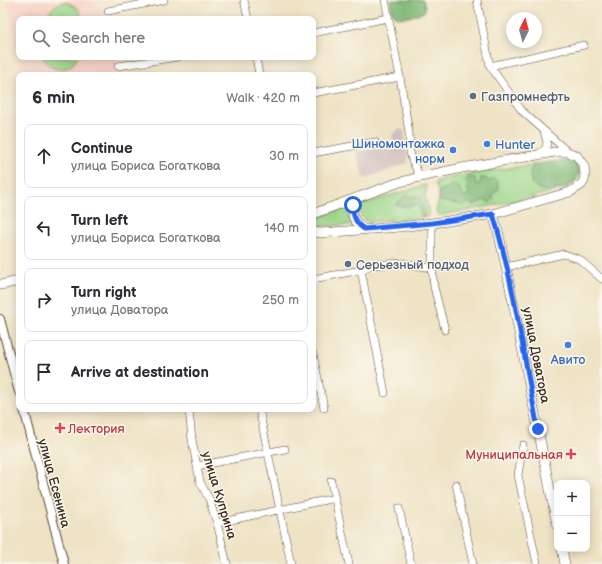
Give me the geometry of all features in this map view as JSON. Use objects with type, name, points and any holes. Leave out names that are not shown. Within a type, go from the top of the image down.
[{"type":"main road","points":[[316,213],[358,197],[420,177],[462,168],[555,152],[568,152],[577,156],[584,166],[585,175],[581,185],[570,192],[493,214],[432,223],[316,232]]},
{"type":"main road","points":[[358,197],[353,205],[352,212],[358,225],[364,229]]},
{"type":"main road","name":"улица Доватора","points":[[493,214],[506,267],[555,516]]},
{"type":"main road","points":[[0,285],[16,282]]},
{"type":"main road","points":[[563,552],[565,564]]},
{"type":"street","points":[[108,11],[164,0]]},
{"type":"street","points":[[244,0],[247,16]]},
{"type":"street","points":[[385,0],[400,77],[409,133],[410,152],[420,177]]},
{"type":"street","points":[[477,0],[490,66],[522,111],[568,152]]},
{"type":"street","points":[[316,32],[388,18]]},
{"type":"street","points":[[490,66],[584,45]]},
{"type":"street","points":[[118,66],[158,60]]},
{"type":"street","points":[[257,60],[259,72]]},
{"type":"street","points":[[316,92],[400,77]]},
{"type":"street","points":[[538,155],[546,148],[547,143],[544,131]]},
{"type":"street","points":[[316,152],[375,142]]},
{"type":"street","points":[[432,223],[432,268],[434,287],[444,330]]},
{"type":"street","points":[[506,267],[564,254],[580,260],[602,278]]},
{"type":"street","points":[[316,278],[361,270],[371,265],[402,263],[432,268]]},
{"type":"street","points":[[361,270],[385,393]]},
{"type":"street","points":[[0,319],[16,380]]},
{"type":"street","points":[[316,369],[324,408]]},
{"type":"street","name":"улица Есенина","points":[[25,412],[64,564]]},
{"type":"street","name":"улица Куприна","points":[[189,412],[192,440],[200,482],[209,499],[217,523],[227,564]]},
{"type":"street","points":[[260,412],[291,564]]},
{"type":"street","points":[[523,445],[518,475],[537,564]]},
{"type":"street","points":[[197,466],[285,448]]},
{"type":"street","points":[[331,480],[349,564]]},
{"type":"street","points":[[456,484],[473,564]]},
{"type":"street","points":[[217,523],[335,498]]},
{"type":"street","points":[[400,508],[411,564]]},
{"type":"shaded area","points":[[7,0],[88,0],[107,11],[108,16],[16,16],[16,48]]},
{"type":"shaded area","points":[[18,60],[118,60],[120,72],[20,72]]},
{"type":"shaded area","points":[[399,129],[404,131],[408,163],[364,179],[356,152],[394,145],[392,135]]},
{"type":"green space","points":[[390,0],[423,0],[425,6],[424,12],[409,17],[397,18],[392,12]]},
{"type":"green space","points":[[65,2],[77,8],[81,16],[48,16],[49,12],[59,4]]},
{"type":"green space","points":[[45,60],[76,60],[71,66],[60,69],[50,66]]},
{"type":"green space","points":[[567,160],[576,163],[579,166],[580,171],[575,182],[563,189],[474,209],[439,215],[436,212],[439,195],[435,184],[436,181],[474,173]]},
{"type":"green space","points":[[567,160],[575,164],[579,170],[578,177],[573,183],[563,188],[554,190],[542,190],[532,184],[530,170],[535,164]]},
{"type":"green space","points":[[470,177],[475,178],[476,184],[480,184],[481,178],[485,178],[489,181],[493,178],[498,182],[498,190],[493,194],[493,200],[490,203],[484,200],[474,205],[467,203],[463,205],[440,201],[439,192],[452,184],[457,186],[464,197],[468,195],[468,185],[465,182]]},
{"type":"green space","points":[[425,185],[427,187],[425,196],[429,214],[427,217],[369,222],[360,214],[363,204]]},
{"type":"green space","points":[[407,195],[411,197],[420,197],[425,214],[423,217],[420,215],[419,208],[416,205],[404,207],[396,204]]},
{"type":"green space","points":[[346,208],[351,225],[316,226],[316,218]]},
{"type":"place","name":"Газпромнефть","points":[[473,96]]},
{"type":"place","name":"Hunter","points":[[487,144]]},
{"type":"place","name":"Шиномонтажка норм","points":[[453,150]]},
{"type":"place","name":"Серьезный подход","points":[[348,264]]},
{"type":"place","name":"Авито","points":[[568,345]]},
{"type":"place","name":"Лектория","points":[[60,428]]},
{"type":"place","name":"Муниципальная","points":[[571,454]]},
{"type":"route","points":[[353,205],[352,212],[354,219],[358,225],[364,229],[399,227],[493,214],[506,267],[538,429]]}]
